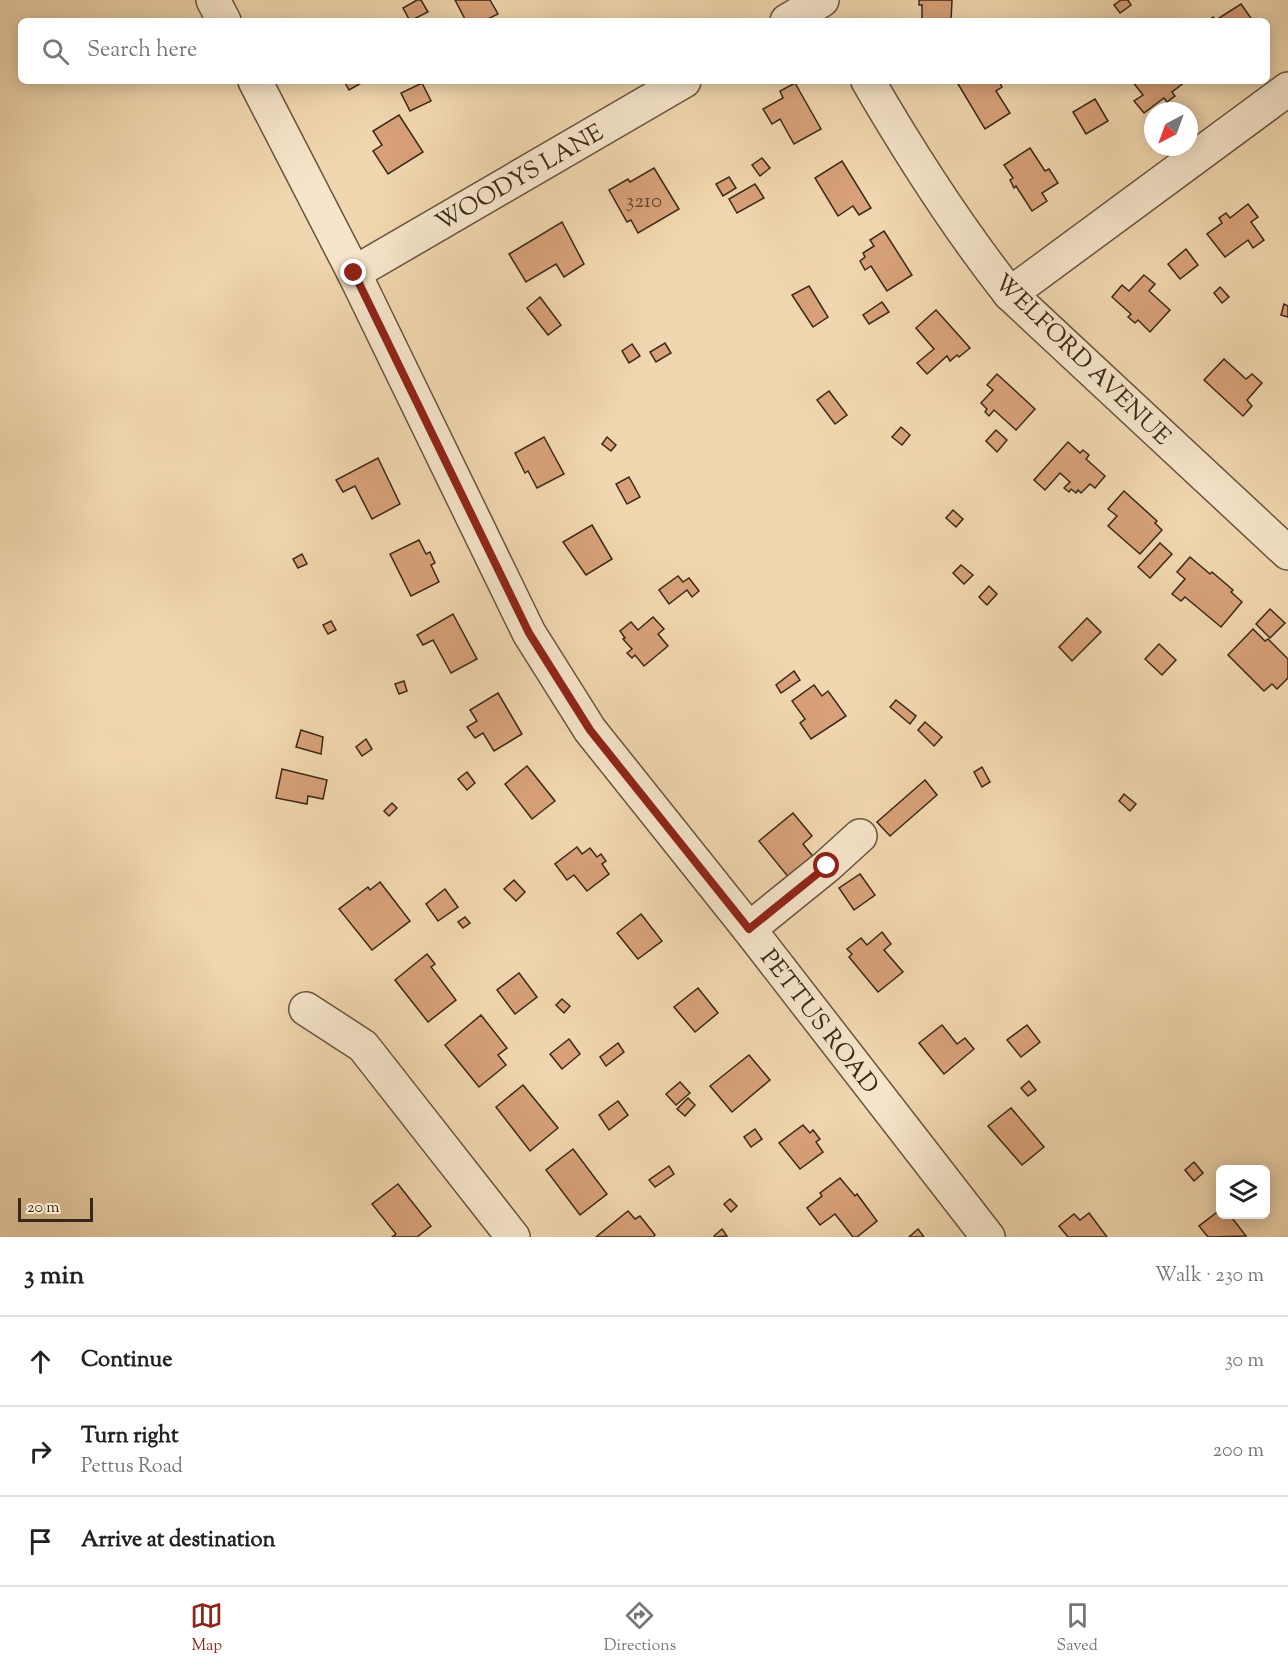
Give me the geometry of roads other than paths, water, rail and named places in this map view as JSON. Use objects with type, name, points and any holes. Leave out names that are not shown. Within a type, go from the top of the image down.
[{"type":"street","points":[[213,0],[222,18]]},
{"type":"street","points":[[795,18],[825,7]]},
{"type":"street","name":"PETTUS ROAD","points":[[257,84],[354,273],[529,633],[590,730],[749,929],[988,1237]]},
{"type":"street","name":"WOODYS LANE","points":[[354,273],[679,84]]},
{"type":"street","name":"WELFORD AVENUE","points":[[870,84],[912,158],[980,256],[1010,294],[1288,553]]},
{"type":"street","points":[[1010,294],[1288,89]]},
{"type":"street","points":[[749,929],[827,866],[860,836]]},
{"type":"street","points":[[306,1009],[363,1046],[513,1237]]}]
